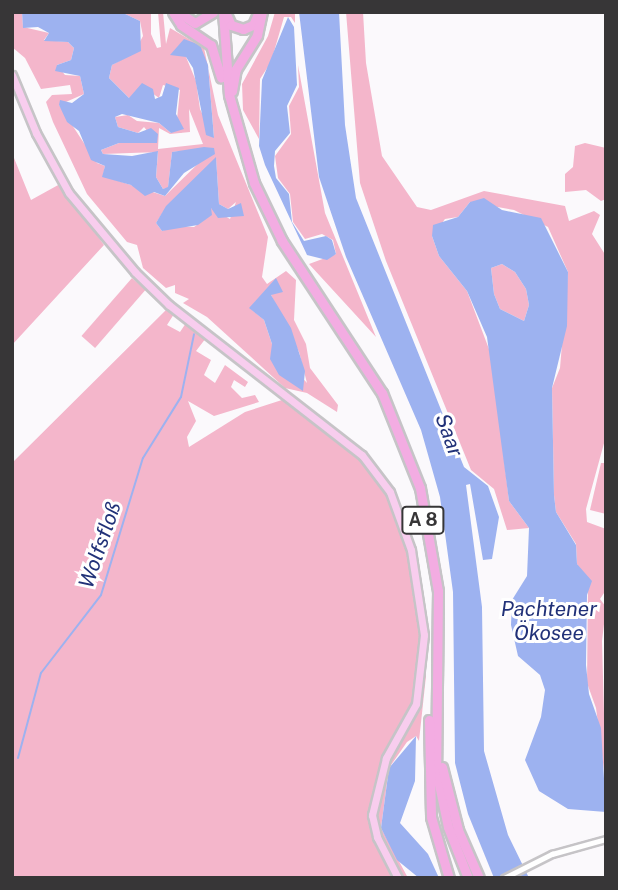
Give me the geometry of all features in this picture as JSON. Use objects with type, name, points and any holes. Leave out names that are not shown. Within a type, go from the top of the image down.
[{"type":"highway","points":[[173,12],[181,25],[211,45],[221,77]]},
{"type":"highway","points":[[178,12],[195,23],[216,12]]},
{"type":"highway","name":"A 8","points":[[216,12],[221,77],[234,141],[258,207],[293,268],[372,382]]},
{"type":"highway","points":[[225,12],[231,25],[243,29],[255,22],[260,12]]},
{"type":"highway","name":"A 8","points":[[225,12],[232,110],[251,175],[271,219],[372,382],[415,470],[434,548],[439,606],[432,714],[438,810],[462,878]]},
{"type":"highway","points":[[232,110],[235,73],[257,35],[260,12]]},
{"type":"highway","points":[[432,714],[428,799],[449,878]]},
{"type":"highway","points":[[432,714],[447,793],[479,878]]},
{"type":"highway","name":"A 8","points":[[432,714],[439,789],[468,878]]},
{"type":"main road","points":[[12,75],[36,133],[69,193],[135,272],[169,305],[362,455],[390,492],[413,558],[424,635],[416,704],[386,758],[372,815],[377,837],[398,878]]},
{"type":"street","points":[[504,878],[561,851],[606,839]]},
{"type":"shaded area","points":[[12,12],[22,12],[23,27],[49,33],[44,40],[68,42],[74,48],[71,60],[57,65],[65,75],[80,76],[84,94],[59,105],[97,163],[105,166],[103,176],[165,196],[214,148],[172,152],[168,188],[163,189],[156,177],[158,152],[103,154],[101,150],[119,143],[157,143],[144,127],[138,133],[118,127],[115,117],[128,115],[137,121],[159,123],[171,133],[177,119],[180,90],[163,85],[159,98],[152,93],[129,98],[109,78],[112,65],[134,53],[143,36],[140,21],[121,12],[151,12],[151,34],[157,48],[161,47],[158,12],[163,12],[166,44],[170,28],[204,48],[208,65],[186,57],[196,81],[200,109],[214,138],[208,69],[218,115],[268,237],[262,277],[267,284],[286,271],[296,280],[294,320],[306,344],[310,368],[338,405],[337,412],[307,393],[285,388],[207,317],[183,303],[189,299],[175,293],[175,285],[166,288],[143,268],[137,245],[127,242],[87,194],[53,122],[46,102],[52,95],[72,94],[70,85],[41,89],[25,58],[12,47]],"holes":[[[189,109],[203,144],[158,149],[159,128],[170,134],[190,132]],[[216,158],[219,204],[228,209],[236,202],[230,219],[211,208],[211,215],[194,227],[175,226],[162,231],[156,223],[163,212]],[[276,279],[271,295],[299,352],[307,383],[272,344],[264,320],[250,308]]]},
{"type":"shaded area","points":[[275,12],[295,12],[295,23],[291,17],[284,17],[271,62],[260,79],[259,139],[243,110],[242,84],[268,36]]},
{"type":"shaded area","points":[[346,12],[363,12],[366,63],[382,156],[417,207],[431,210],[484,191],[565,206],[569,221],[594,211],[600,215],[592,234],[606,256],[606,436],[586,509],[587,522],[606,529],[606,590],[600,599],[606,607],[602,641],[606,786],[596,708],[587,683],[588,586],[577,564],[576,544],[556,512],[554,495],[552,388],[560,368],[568,272],[548,227],[514,210],[470,202],[458,217],[445,219],[432,236],[439,256],[467,291],[492,357],[509,501],[529,528],[507,530],[494,489],[471,470],[386,261],[360,183]]},
{"type":"shaded area","points":[[298,65],[325,213],[376,337],[309,264],[336,254],[333,240],[322,234],[305,239],[293,222],[290,194],[278,178],[275,156],[291,134],[289,106],[299,87]]},
{"type":"shaded area","points":[[585,143],[606,148],[606,199],[601,201],[586,190],[565,192],[565,174],[573,167],[575,146]]},
{"type":"shaded area","points":[[12,153],[31,200],[60,184],[104,245],[12,345]]},
{"type":"shaded area","points":[[502,264],[515,272],[526,289],[529,305],[524,321],[500,309],[494,294],[491,268]]},
{"type":"shaded area","points":[[132,278],[146,290],[95,348],[81,336]]},
{"type":"shaded area","points":[[167,309],[174,314],[167,325],[180,332],[186,323],[206,338],[196,351],[211,360],[204,375],[215,383],[225,365],[248,382],[245,387],[234,380],[231,387],[242,398],[255,395],[259,402],[214,416],[188,401],[196,421],[187,437],[189,447],[245,412],[285,399],[369,467],[393,507],[412,565],[426,676],[419,741],[416,736],[407,742],[389,768],[381,828],[408,878],[12,878],[12,463]]},
{"type":"shaded area","points":[[601,463],[606,463],[606,514],[590,510]]},
{"type":"water","points":[[22,12],[121,12],[140,21],[141,51],[112,65],[109,78],[129,98],[142,83],[153,89],[155,99],[162,96],[166,83],[179,88],[176,114],[184,129],[171,133],[159,123],[122,114],[115,117],[118,127],[138,133],[151,128],[158,134],[157,143],[119,143],[101,150],[103,154],[132,156],[158,151],[156,177],[163,189],[168,187],[172,152],[204,147],[214,148],[215,154],[184,173],[165,196],[154,192],[145,196],[131,185],[102,177],[105,166],[91,160],[79,131],[67,122],[59,105],[60,100],[72,103],[84,94],[80,76],[55,71],[57,65],[71,60],[74,48],[68,42],[44,41],[49,33],[38,27],[23,28]]},
{"type":"water","name":"Saar","points":[[299,12],[339,12],[345,125],[356,198],[464,467],[488,486],[499,517],[492,559],[483,560],[470,484],[466,485],[482,607],[484,751],[508,835],[529,878],[494,878],[468,814],[455,763],[453,592],[440,497],[421,430],[346,257],[319,177]]},
{"type":"water","points":[[288,17],[294,27],[297,85],[287,106],[290,133],[275,151],[274,166],[276,178],[289,194],[292,222],[304,241],[326,236],[332,240],[336,254],[327,260],[307,255],[265,165],[259,146],[262,80]]},
{"type":"water","points":[[184,39],[200,45],[208,65],[214,138],[206,135],[193,68],[186,57],[170,55]]},
{"type":"water","points":[[216,157],[219,204],[228,209],[241,203],[244,216],[218,218],[211,208],[212,215],[198,225],[162,231],[156,223],[166,206]]},
{"type":"water","name":"Pachtener Ökosee","points":[[484,198],[502,210],[541,218],[568,272],[567,326],[552,388],[554,495],[556,512],[576,545],[577,564],[592,581],[587,595],[586,665],[589,694],[601,728],[606,812],[568,809],[539,791],[525,760],[541,717],[545,690],[540,675],[518,656],[511,625],[512,600],[527,576],[529,528],[509,501],[487,337],[467,291],[439,256],[432,236],[433,225],[458,217],[470,202]],"holes":[[[502,264],[515,272],[526,289],[529,305],[524,321],[500,309],[494,294],[491,268]]]},
{"type":"water","points":[[276,278],[283,292],[271,295],[291,328],[305,371],[303,391],[279,375],[270,359],[272,344],[264,320],[249,308]]},
{"type":"water","points":[[416,736],[415,781],[400,823],[428,854],[439,878],[419,878],[397,860],[381,828],[389,768]]},
{"type":"waterway","name":"Wolfsfloß","points":[[18,758],[41,673],[101,595],[143,458],[181,397],[194,334]]}]
